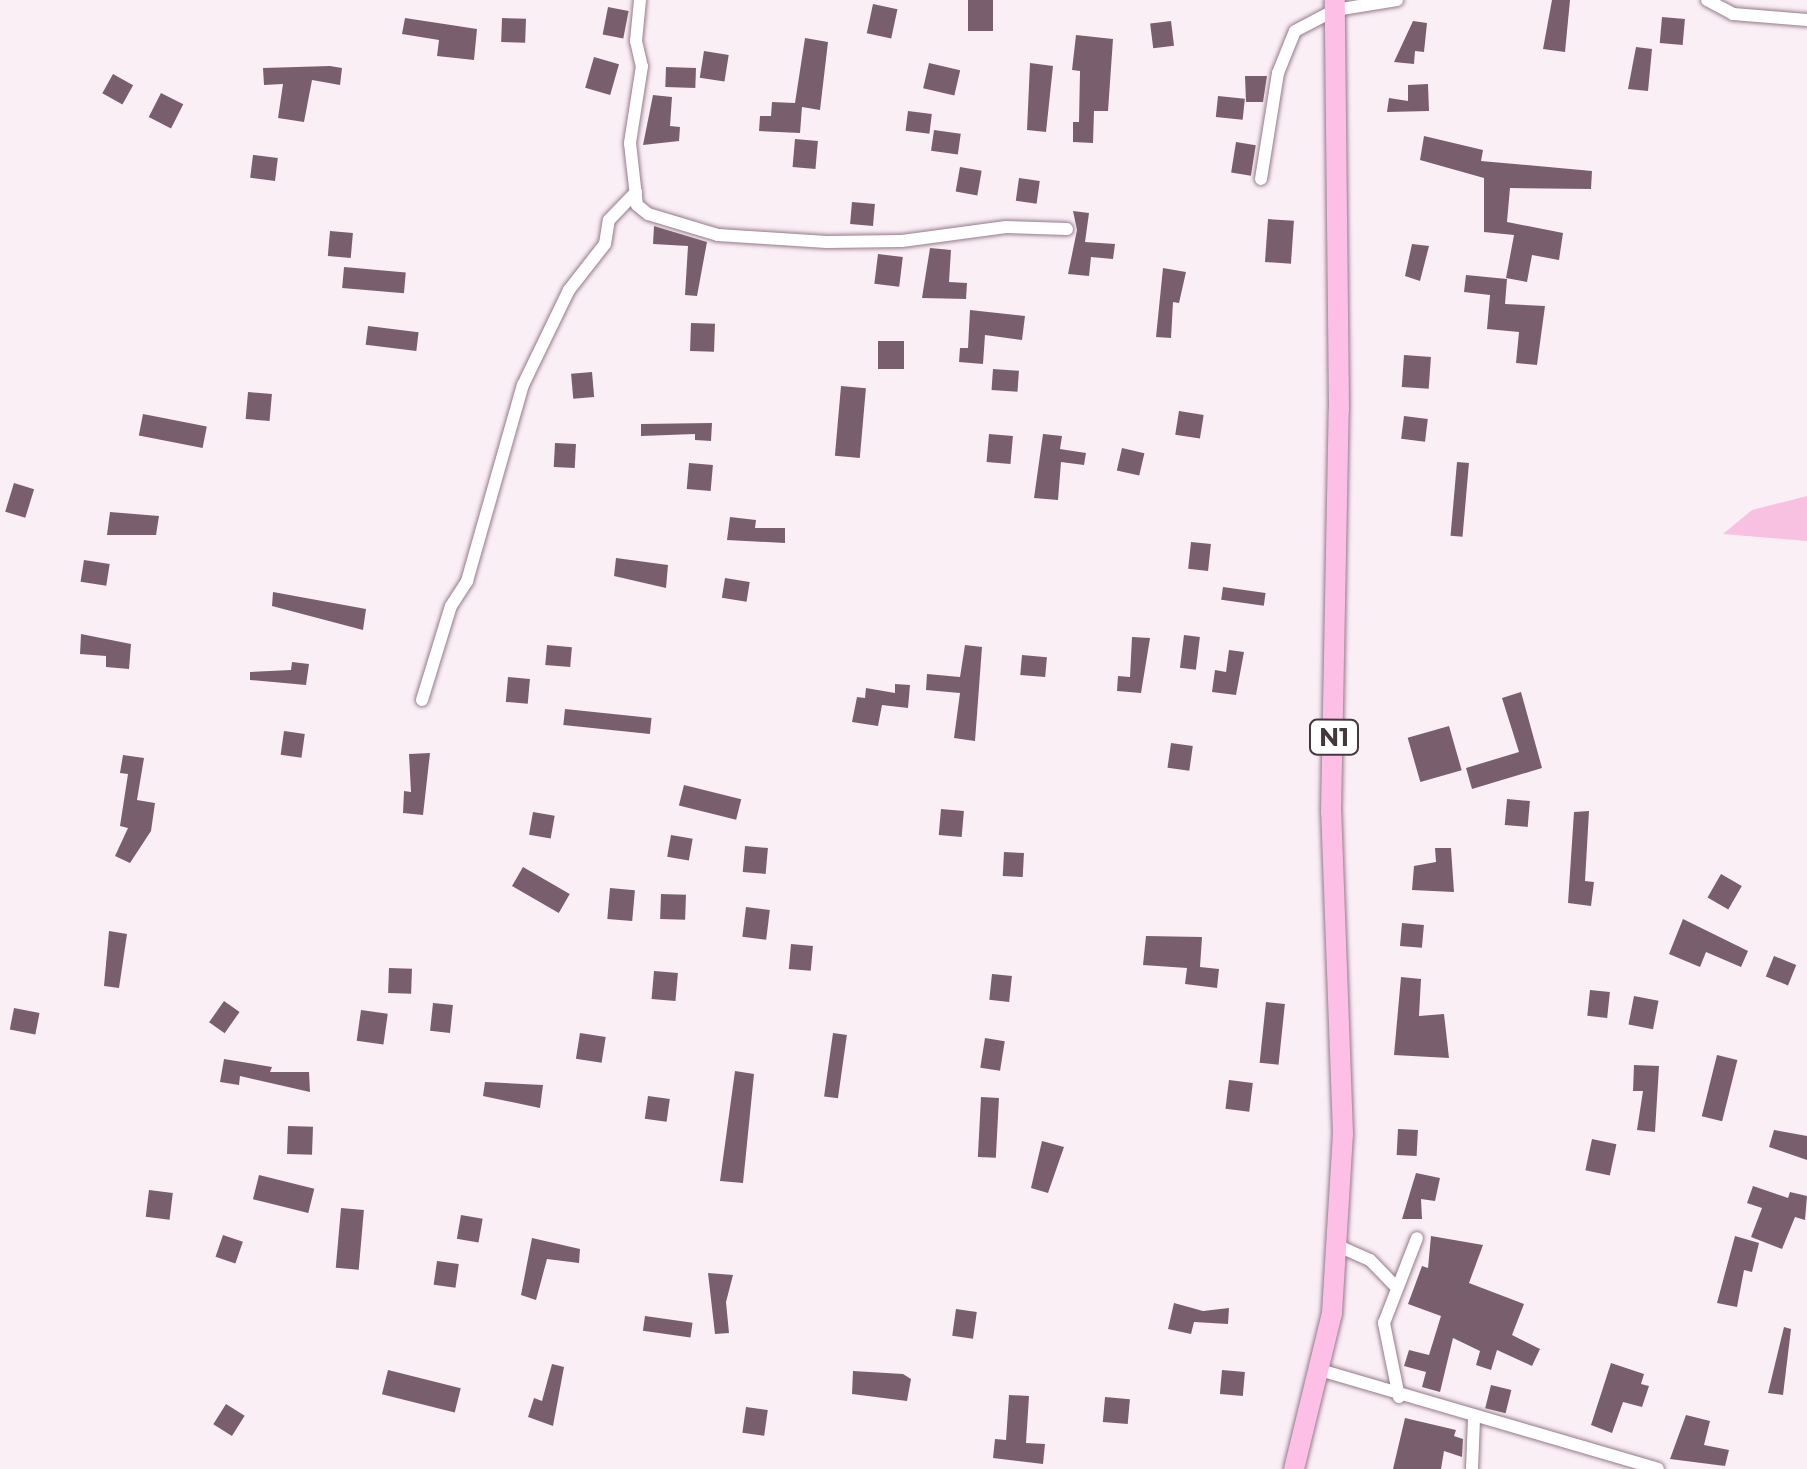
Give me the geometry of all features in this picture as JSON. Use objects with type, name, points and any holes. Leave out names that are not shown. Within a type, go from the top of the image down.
[{"type":"highway","name":"N1","points":[[1294,1469],[1320,1370],[1336,1244],[1342,1134],[1331,812],[1339,409],[1335,5]]},
{"type":"street","points":[[640,0],[636,40],[642,66],[630,142],[638,205],[648,214],[718,235],[827,242],[902,241],[1006,226],[1067,229]]},
{"type":"street","points":[[1260,179],[1278,73],[1295,31],[1335,5],[1397,0]]},
{"type":"street","points":[[1707,0],[1807,20]]},
{"type":"street","points":[[422,700],[452,606],[467,581],[523,385],[569,290],[605,244],[610,220],[636,192]]},
{"type":"street","points":[[1399,1397],[1384,1322],[1394,1284],[1418,1238]]},
{"type":"street","points":[[1336,1244],[1370,1260],[1394,1284]]},
{"type":"street","points":[[1320,1370],[1399,1397],[1651,1468]]},
{"type":"street","points":[[1472,1469],[1474,1419]]},
{"type":"shaded area","points":[[1807,496],[1807,541],[1723,534],[1752,510]]},
{"type":"building","points":[[968,0],[993,0],[993,31],[968,31]]},
{"type":"building","points":[[1552,0],[1570,0],[1565,52],[1543,49]]},
{"type":"building","points":[[873,4],[897,9],[891,39],[867,33]]},
{"type":"building","points":[[608,7],[629,11],[623,38],[603,34]]},
{"type":"building","points":[[1662,17],[1685,19],[1683,45],[1660,43]]},
{"type":"building","points":[[405,18],[477,29],[474,60],[437,56],[439,40],[402,34]]},
{"type":"building","points":[[502,18],[526,19],[525,43],[501,42]]},
{"type":"building","points":[[1171,21],[1174,46],[1153,48],[1150,24]]},
{"type":"building","points":[[1413,21],[1427,23],[1424,52],[1415,51],[1414,64],[1394,62]]},
{"type":"building","points":[[1076,35],[1113,39],[1108,111],[1094,111],[1093,143],[1073,142],[1073,122],[1079,122],[1080,71],[1072,70]]},
{"type":"building","points":[[805,38],[828,42],[820,110],[802,107],[800,133],[759,131],[760,116],[771,116],[772,102],[795,103]]},
{"type":"building","points":[[1636,47],[1652,49],[1648,91],[1628,89]]},
{"type":"building","points":[[704,51],[729,55],[724,82],[700,78]]},
{"type":"building","points":[[594,57],[619,64],[610,95],[585,88]]},
{"type":"building","points":[[929,63],[960,70],[954,96],[923,88]]},
{"type":"building","points":[[1030,63],[1053,66],[1046,132],[1027,130]]},
{"type":"building","points":[[666,67],[696,68],[695,88],[665,87]]},
{"type":"building","points":[[263,68],[342,68],[340,85],[312,80],[304,122],[278,118],[283,84],[264,85]]},
{"type":"building","points":[[113,74],[133,85],[122,104],[102,93]]},
{"type":"building","points":[[1245,76],[1267,76],[1263,102],[1246,102]]},
{"type":"building","points":[[1428,84],[1429,111],[1387,112],[1389,98],[1408,101],[1408,85]]},
{"type":"building","points":[[161,93],[183,104],[171,128],[149,117]]},
{"type":"building","points":[[653,95],[672,97],[670,126],[680,127],[679,141],[643,145]]},
{"type":"building","points":[[1218,96],[1245,99],[1243,120],[1216,117]]},
{"type":"building","points":[[908,111],[932,114],[929,134],[906,131]]},
{"type":"building","points":[[934,130],[961,134],[958,155],[931,151]]},
{"type":"building","points":[[1424,136],[1483,150],[1481,161],[1592,171],[1591,189],[1510,188],[1507,222],[1563,233],[1559,260],[1532,255],[1527,282],[1506,278],[1514,235],[1484,232],[1484,178],[1420,160]]},
{"type":"building","points":[[795,139],[818,141],[815,169],[793,167]]},
{"type":"building","points":[[1236,142],[1256,145],[1251,176],[1231,173]]},
{"type":"building","points":[[253,155],[278,158],[275,181],[250,178]]},
{"type":"building","points":[[960,167],[982,171],[977,195],[956,192]]},
{"type":"building","points":[[1019,178],[1040,181],[1037,204],[1016,201]]},
{"type":"building","points":[[852,202],[875,204],[873,226],[850,224]]},
{"type":"building","points":[[1073,211],[1089,213],[1085,242],[1115,244],[1113,259],[1091,257],[1089,276],[1068,274],[1077,230]]},
{"type":"building","points":[[1268,219],[1294,221],[1291,264],[1265,262]]},
{"type":"building","points":[[654,226],[707,242],[697,296],[685,295],[688,246],[653,244]]},
{"type":"building","points":[[330,231],[353,233],[351,258],[328,256]]},
{"type":"building","points":[[1412,244],[1429,246],[1420,281],[1405,276]]},
{"type":"building","points":[[930,248],[951,250],[949,282],[967,283],[966,299],[922,298]]},
{"type":"building","points":[[878,254],[903,257],[899,287],[874,284]]},
{"type":"building","points":[[344,267],[406,272],[404,293],[342,288]]},
{"type":"building","points":[[1163,268],[1186,272],[1179,303],[1173,302],[1171,338],[1156,337]]},
{"type":"building","points":[[1466,275],[1507,279],[1505,304],[1545,306],[1537,365],[1516,363],[1519,332],[1487,329],[1490,295],[1464,292]]},
{"type":"building","points":[[970,310],[1025,316],[1022,340],[985,335],[983,364],[959,362],[960,348],[968,348]]},
{"type":"building","points":[[691,323],[715,324],[714,352],[690,351]]},
{"type":"building","points":[[368,326],[419,332],[416,351],[366,345]]},
{"type":"building","points":[[878,341],[904,341],[904,369],[878,369]]},
{"type":"building","points":[[1404,355],[1431,357],[1429,389],[1402,387]]},
{"type":"building","points":[[993,369],[1019,371],[1017,392],[992,390]]},
{"type":"building","points":[[592,372],[594,397],[573,399],[571,374]]},
{"type":"building","points":[[841,386],[866,388],[860,458],[835,456]]},
{"type":"building","points":[[248,392],[272,394],[270,421],[246,419]]},
{"type":"building","points":[[1179,411],[1204,415],[1200,439],[1175,435]]},
{"type":"building","points":[[143,414],[207,426],[203,448],[139,436]]},
{"type":"building","points":[[1404,416],[1428,419],[1425,442],[1401,439]]},
{"type":"building","points":[[712,423],[711,441],[695,440],[695,434],[641,436],[641,424]]},
{"type":"building","points":[[989,434],[1013,436],[1010,464],[987,462]]},
{"type":"building","points":[[1043,434],[1062,436],[1060,449],[1086,453],[1084,465],[1061,462],[1058,500],[1034,498]]},
{"type":"building","points":[[555,443],[576,444],[575,468],[554,467]]},
{"type":"building","points":[[1122,448],[1144,453],[1139,476],[1117,470]]},
{"type":"building","points":[[1457,462],[1469,463],[1463,537],[1451,536]]},
{"type":"building","points":[[689,463],[713,465],[711,491],[687,489]]},
{"type":"building","points":[[14,483],[34,489],[25,518],[5,512]]},
{"type":"building","points":[[110,512],[159,516],[156,535],[107,535]]},
{"type":"building","points":[[730,517],[756,520],[755,528],[785,528],[785,543],[727,540]]},
{"type":"building","points":[[1191,542],[1211,544],[1208,571],[1188,569]]},
{"type":"building","points":[[616,558],[668,565],[666,588],[614,576]]},
{"type":"building","points":[[84,560],[110,564],[106,586],[81,582]]},
{"type":"building","points":[[725,578],[750,582],[747,602],[722,598]]},
{"type":"building","points":[[1223,587],[1266,593],[1264,606],[1221,600]]},
{"type":"building","points":[[273,592],[366,609],[363,630],[272,606]]},
{"type":"building","points":[[81,634],[131,644],[129,669],[106,667],[106,656],[80,654]]},
{"type":"building","points":[[1184,635],[1200,637],[1196,670],[1180,668]]},
{"type":"building","points":[[1132,637],[1150,638],[1141,693],[1117,691],[1118,676],[1130,677]]},
{"type":"building","points":[[547,645],[572,647],[570,667],[545,665]]},
{"type":"building","points":[[965,645],[982,647],[975,741],[954,738],[960,693],[926,690],[927,674],[960,677]]},
{"type":"building","points":[[1229,650],[1244,652],[1236,695],[1212,692],[1215,670],[1226,672]]},
{"type":"building","points":[[1022,655],[1047,657],[1045,677],[1020,675]]},
{"type":"building","points":[[292,662],[309,664],[306,685],[250,680],[250,672],[291,670]]},
{"type":"building","points":[[508,677],[530,679],[528,704],[506,702]]},
{"type":"building","points":[[895,684],[910,685],[908,708],[882,705],[878,726],[852,722],[857,697],[865,698],[866,688],[895,693]]},
{"type":"building","points":[[1521,692],[1542,768],[1472,789],[1466,768],[1519,752],[1502,698]]},
{"type":"building","points":[[565,709],[652,718],[650,734],[563,725]]},
{"type":"building","points":[[1449,726],[1462,770],[1420,782],[1408,738]]},
{"type":"building","points":[[284,731],[305,734],[301,758],[281,755]]},
{"type":"building","points":[[1171,743],[1193,746],[1189,771],[1168,768]]},
{"type":"building","points":[[430,753],[423,815],[403,813],[404,791],[411,792],[409,754]]},
{"type":"building","points":[[123,755],[144,758],[137,800],[155,803],[151,831],[130,863],[115,856],[128,828],[120,826],[128,774],[120,773]]},
{"type":"building","points":[[684,785],[741,799],[736,820],[679,805]]},
{"type":"building","points":[[1507,799],[1530,801],[1528,827],[1505,825]]},
{"type":"building","points":[[941,809],[964,811],[962,837],[939,835]]},
{"type":"building","points":[[1589,811],[1585,881],[1594,882],[1591,906],[1568,903],[1574,812]]},
{"type":"building","points":[[533,812],[555,816],[551,838],[529,835]]},
{"type":"building","points":[[671,835],[693,839],[689,860],[667,857]]},
{"type":"building","points":[[745,846],[768,848],[766,874],[743,872]]},
{"type":"building","points":[[1435,848],[1451,848],[1454,892],[1412,890],[1414,866],[1436,862]]},
{"type":"building","points":[[1004,852],[1024,853],[1023,877],[1003,876]]},
{"type":"building","points":[[523,867],[570,894],[559,913],[512,886]]},
{"type":"building","points":[[1721,874],[1742,886],[1728,909],[1708,897]]},
{"type":"building","points":[[610,888],[635,890],[632,921],[607,919]]},
{"type":"building","points":[[661,894],[686,895],[685,920],[660,919]]},
{"type":"building","points":[[746,907],[770,910],[766,940],[742,937]]},
{"type":"building","points":[[1683,919],[1748,951],[1741,967],[1706,952],[1700,967],[1669,954]]},
{"type":"building","points":[[1402,923],[1424,925],[1422,948],[1400,946]]},
{"type":"building","points":[[109,931],[127,934],[119,988],[104,986]]},
{"type":"building","points":[[1146,936],[1202,937],[1200,967],[1219,969],[1217,988],[1185,984],[1187,968],[1143,965]]},
{"type":"building","points":[[791,944],[813,946],[811,971],[789,969]]},
{"type":"building","points":[[1774,956],[1796,965],[1788,985],[1766,976]]},
{"type":"building","points":[[389,968],[412,969],[411,994],[388,993]]},
{"type":"building","points":[[654,971],[678,973],[675,1001],[652,999]]},
{"type":"building","points":[[992,974],[1012,976],[1009,1002],[989,1000]]},
{"type":"building","points":[[1401,977],[1421,979],[1419,1016],[1444,1014],[1449,1058],[1394,1055]]},
{"type":"building","points":[[1590,990],[1610,992],[1607,1018],[1587,1016]]},
{"type":"building","points":[[1634,996],[1659,1001],[1653,1029],[1628,1024]]},
{"type":"building","points":[[224,1001],[240,1012],[225,1033],[209,1022]]},
{"type":"building","points":[[1266,1002],[1285,1004],[1279,1065],[1260,1063]]},
{"type":"building","points":[[433,1003],[453,1005],[450,1033],[430,1031]]},
{"type":"building","points":[[14,1008],[40,1013],[35,1035],[10,1030]]},
{"type":"building","points":[[361,1010],[388,1014],[383,1044],[357,1041]]},
{"type":"building","points":[[580,1033],[606,1037],[602,1063],[576,1059]]},
{"type":"building","points":[[833,1033],[847,1035],[838,1098],[824,1096]]},
{"type":"building","points":[[985,1038],[1005,1041],[1000,1071],[980,1068]]},
{"type":"building","points":[[1717,1055],[1737,1060],[1722,1121],[1702,1116]]},
{"type":"building","points":[[224,1059],[272,1067],[270,1072],[309,1072],[310,1092],[240,1076],[239,1085],[220,1082]]},
{"type":"building","points":[[1634,1065],[1659,1066],[1655,1132],[1637,1130],[1643,1091],[1633,1091]]},
{"type":"building","points":[[735,1071],[754,1074],[743,1183],[720,1181]]},
{"type":"building","points":[[1229,1080],[1253,1083],[1249,1112],[1225,1109]]},
{"type":"building","points":[[485,1082],[543,1085],[540,1108],[483,1096]]},
{"type":"building","points":[[648,1096],[670,1099],[667,1122],[645,1119]]},
{"type":"building","points":[[981,1097],[999,1098],[996,1158],[978,1157]]},
{"type":"building","points":[[288,1126],[313,1127],[312,1155],[287,1154]]},
{"type":"building","points":[[1398,1129],[1418,1130],[1417,1156],[1397,1155]]},
{"type":"building","points":[[1774,1130],[1807,1136],[1807,1160],[1769,1147]]},
{"type":"building","points":[[1592,1139],[1616,1144],[1610,1175],[1585,1170]]},
{"type":"building","points":[[1042,1141],[1064,1147],[1048,1193],[1031,1188]]},
{"type":"building","points":[[1416,1173],[1440,1178],[1435,1201],[1421,1199],[1422,1219],[1402,1219]]},
{"type":"building","points":[[259,1175],[314,1189],[308,1213],[253,1199]]},
{"type":"building","points":[[1753,1186],[1788,1198],[1790,1192],[1807,1196],[1805,1220],[1795,1217],[1782,1249],[1751,1237],[1762,1208],[1747,1203]]},
{"type":"building","points":[[149,1190],[173,1193],[170,1220],[146,1217]]},
{"type":"building","points":[[341,1208],[364,1210],[359,1270],[336,1268]]},
{"type":"building","points":[[461,1215],[483,1219],[478,1242],[457,1239]]},
{"type":"building","points":[[223,1235],[243,1242],[235,1264],[216,1257]]},
{"type":"building","points":[[1431,1236],[1483,1245],[1469,1283],[1524,1304],[1512,1335],[1540,1349],[1532,1366],[1497,1350],[1491,1370],[1476,1365],[1480,1351],[1453,1338],[1440,1392],[1422,1387],[1426,1372],[1404,1366],[1409,1350],[1429,1355],[1441,1316],[1408,1304],[1422,1266],[1428,1268]]},
{"type":"building","points":[[1735,1236],[1759,1243],[1752,1272],[1744,1270],[1737,1307],[1717,1303]]},
{"type":"building","points":[[532,1238],[580,1249],[579,1263],[547,1259],[536,1300],[521,1295]]},
{"type":"building","points":[[437,1261],[459,1264],[455,1288],[434,1285]]},
{"type":"building","points":[[708,1273],[733,1275],[726,1302],[729,1333],[715,1334]]},
{"type":"building","points":[[1174,1303],[1203,1311],[1229,1308],[1228,1324],[1194,1322],[1191,1334],[1168,1329]]},
{"type":"building","points":[[956,1309],[977,1312],[973,1339],[952,1336]]},
{"type":"building","points":[[645,1316],[693,1323],[690,1338],[643,1331]]},
{"type":"building","points":[[1784,1327],[1791,1329],[1783,1395],[1768,1393]]},
{"type":"building","points":[[1611,1363],[1644,1374],[1641,1384],[1649,1386],[1642,1407],[1623,1402],[1612,1433],[1591,1425]]},
{"type":"building","points":[[552,1364],[564,1367],[553,1426],[528,1417],[534,1398],[542,1401]]},
{"type":"building","points":[[388,1370],[461,1388],[455,1412],[382,1394]]},
{"type":"building","points":[[1222,1370],[1245,1372],[1243,1396],[1220,1394]]},
{"type":"building","points":[[853,1371],[903,1374],[911,1379],[907,1401],[852,1394]]},
{"type":"building","points":[[1491,1385],[1511,1390],[1506,1413],[1485,1408]]},
{"type":"building","points":[[1009,1395],[1029,1396],[1026,1443],[1045,1444],[1043,1464],[993,1458],[995,1439],[1006,1440]]},
{"type":"building","points":[[1105,1397],[1130,1399],[1128,1424],[1103,1422]]},
{"type":"building","points":[[226,1404],[245,1416],[232,1436],[213,1424]]},
{"type":"building","points":[[746,1407],[768,1410],[764,1436],[742,1433]]},
{"type":"building","points":[[1686,1415],[1710,1421],[1704,1445],[1729,1450],[1725,1466],[1670,1459]]},
{"type":"building","points":[[1405,1418],[1456,1430],[1454,1436],[1463,1439],[1462,1457],[1444,1451],[1441,1469],[1393,1469]]}]
